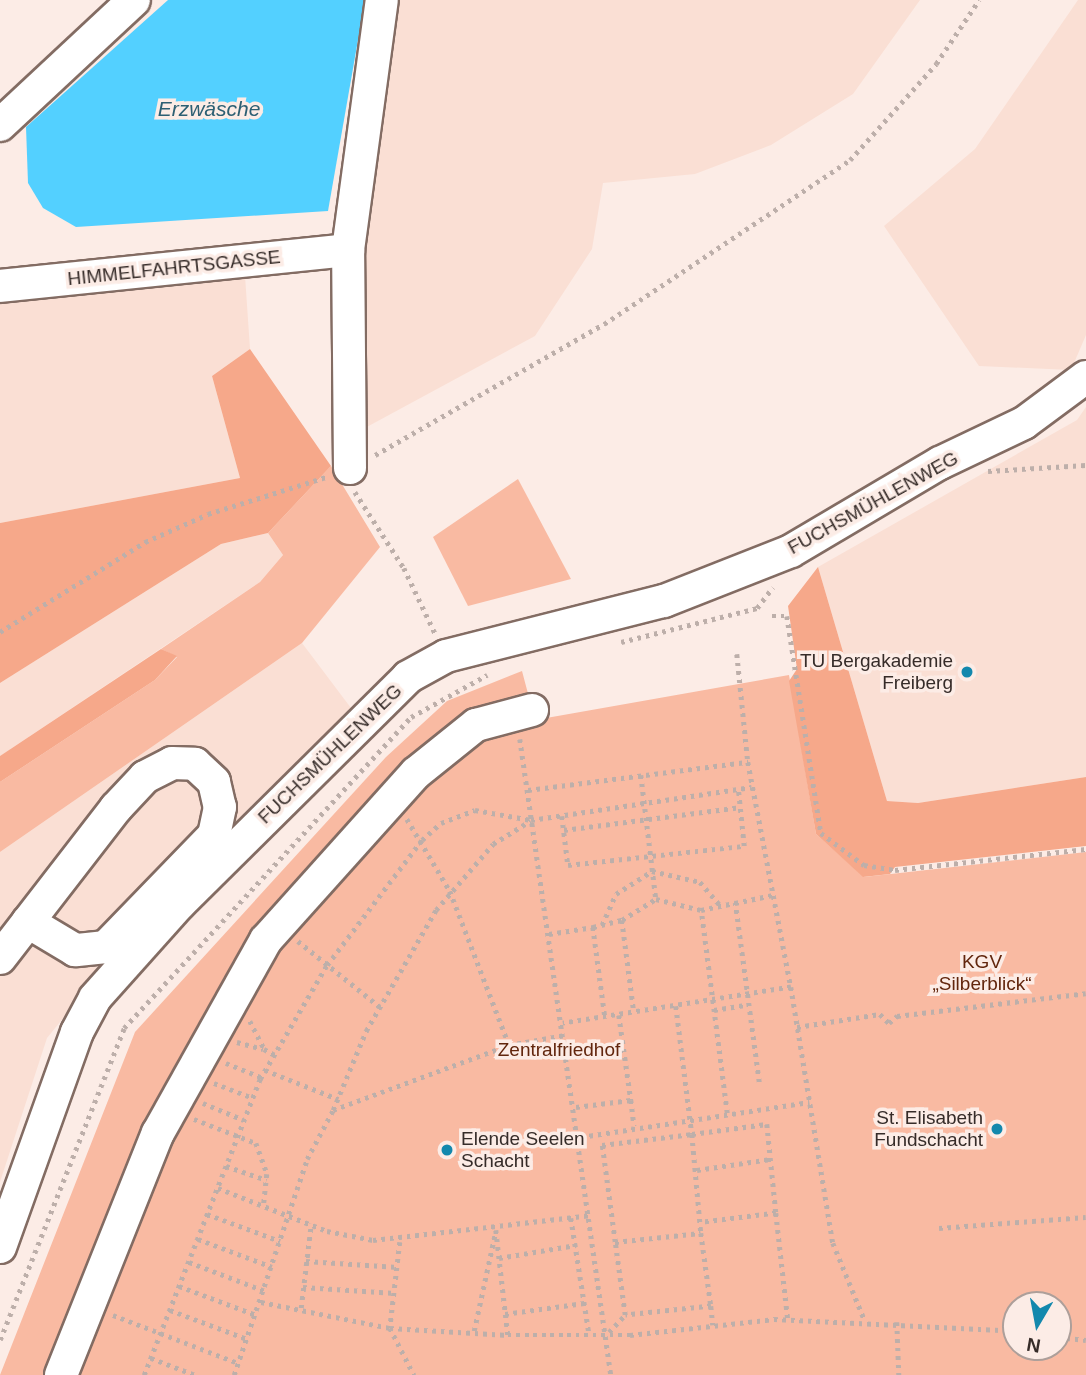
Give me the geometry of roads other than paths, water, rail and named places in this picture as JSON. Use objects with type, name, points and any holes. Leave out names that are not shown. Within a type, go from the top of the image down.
[{"type":"street","points":[[0,125],[134,0]]},
{"type":"street","points":[[350,468],[348,250],[382,0]]},
{"type":"street","name":"HIMMELFAHRTSGASSE","points":[[0,286],[348,250]]},
{"type":"street","name":"FUCHSMÜHLENWEG","points":[[0,1247],[77,1031],[95,998],[343,738],[408,677],[446,656],[664,601],[790,551],[940,463],[1024,423],[1086,377]]},
{"type":"street","points":[[61,1375],[184,1082],[236,988],[278,925],[391,799],[475,724],[524,712]]},
{"type":"street","points":[[0,958],[27,922],[145,777],[172,763],[195,764],[214,782],[220,807],[214,835],[106,947],[75,950],[27,922]]},
{"type":"water","name":"Erzwäsche","points":[[168,0],[365,0],[328,211],[76,227],[43,208],[28,183],[26,127]]},
{"type":"place","name":"TU Bergakademie Freiberg","points":[[967,672]]},
{"type":"place","name":"St. Elisabeth Fundschacht","points":[[997,1129]]},
{"type":"place","name":"Elende Seelen Schacht","points":[[447,1150]]},
{"type":"park label","name":"KGV „Silberblick“","points":[[982,973]]},
{"type":"park label","name":"Zentralfriedhof","points":[[559,1050]]}]
